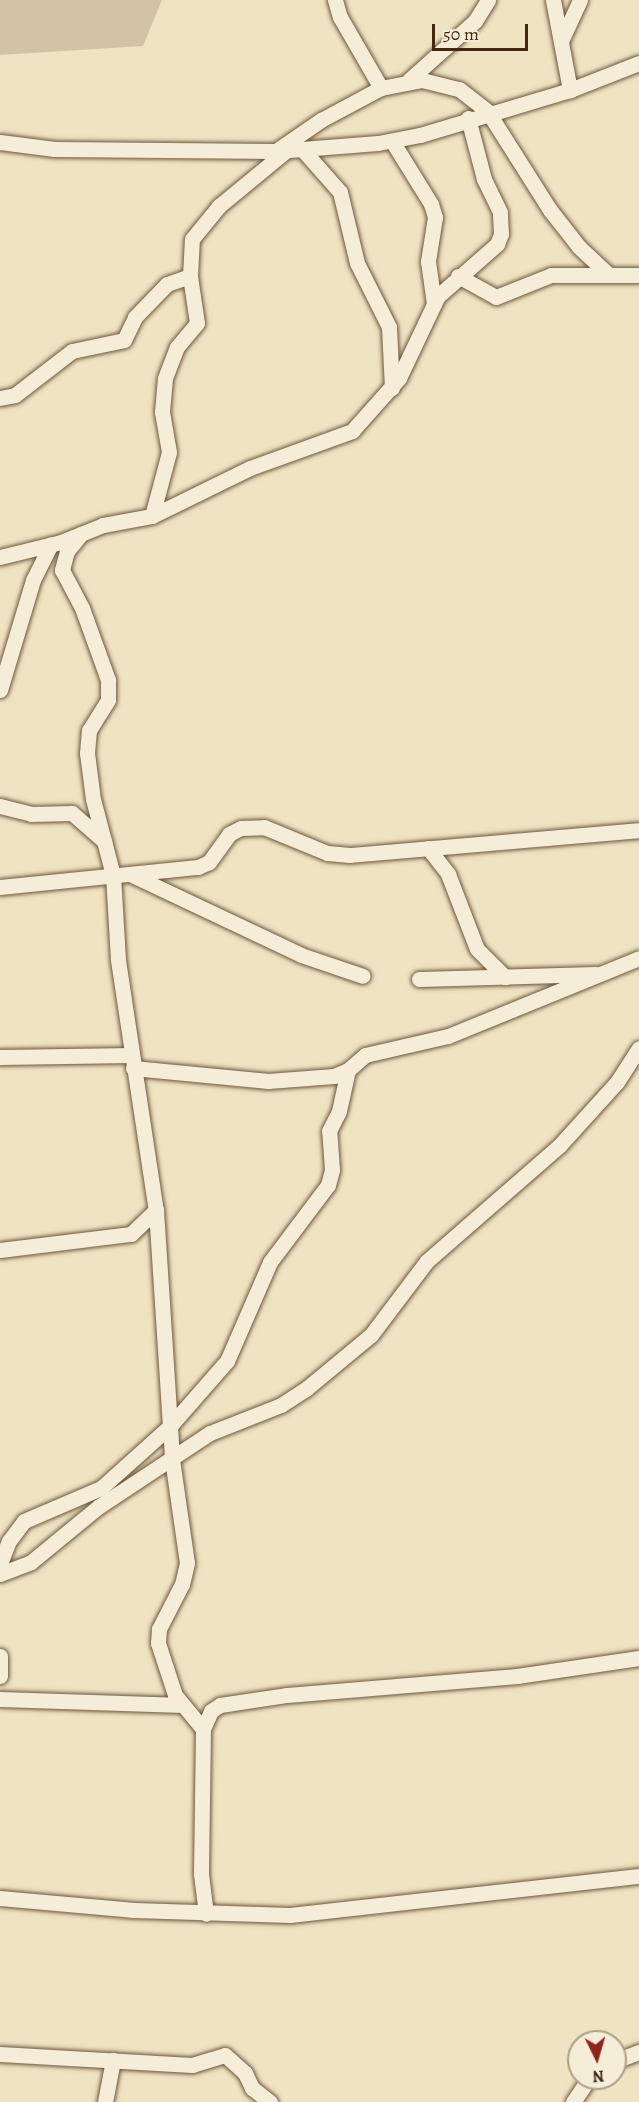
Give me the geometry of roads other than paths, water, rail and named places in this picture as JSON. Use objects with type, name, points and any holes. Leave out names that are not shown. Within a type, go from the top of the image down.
[{"type":"street","points":[[335,0],[340,16],[381,88]]},
{"type":"street","points":[[409,80],[475,21],[488,0]]},
{"type":"street","points":[[553,0],[570,90]]},
{"type":"street","points":[[561,41],[580,0]]},
{"type":"street","points":[[0,142],[55,149],[288,150],[392,141],[570,90],[639,63]]},
{"type":"street","points":[[152,516],[169,452],[162,411],[165,378],[177,347],[197,323],[190,276],[192,239],[199,227],[321,120],[381,88],[409,80],[439,82],[459,89],[488,112],[550,210],[579,247],[609,275]]},
{"type":"street","points":[[0,557],[51,544],[113,522],[152,516],[250,468],[352,431],[392,388],[434,304],[458,276],[497,244],[503,223],[484,179],[468,118]]},
{"type":"street","points":[[392,141],[431,204],[435,217],[428,261],[434,304]]},
{"type":"street","points":[[288,150],[340,192],[357,263],[389,327],[392,388]]},
{"type":"street","points":[[458,276],[496,297],[550,275],[639,274]]},
{"type":"street","points":[[0,398],[17,393],[72,351],[124,340],[135,317],[167,284],[190,276]]},
{"type":"street","points":[[81,534],[67,551],[62,570],[108,680],[108,700],[89,730],[86,742],[93,799],[113,875],[113,914],[132,1061],[156,1210],[172,1459],[187,1563],[182,1584],[157,1636],[172,1688],[183,1706],[203,1729]]},
{"type":"street","points":[[0,690],[33,580],[51,544]]},
{"type":"street","points":[[0,806],[31,814],[72,813],[104,841]]},
{"type":"street","points":[[0,887],[203,865],[229,834],[241,828],[264,827],[339,855],[639,830]]},
{"type":"street","points":[[428,848],[448,874],[477,949],[505,977]]},
{"type":"street","points":[[130,874],[301,955],[363,976]]},
{"type":"street","points":[[0,1057],[132,1061],[268,1081],[322,1078],[348,1070],[364,1055],[448,1036],[605,974],[639,958]]},
{"type":"street","points":[[419,980],[605,974]]},
{"type":"street","points":[[0,1575],[31,1562],[98,1507],[210,1433],[281,1405],[370,1335],[427,1261],[559,1146],[617,1082],[639,1048]]},
{"type":"street","points":[[0,1563],[9,1541],[24,1521],[101,1488],[171,1426],[227,1361],[270,1262],[328,1185],[332,1170],[329,1131],[339,1111],[348,1070]]},
{"type":"street","points":[[0,1250],[131,1234],[156,1210]]},
{"type":"street","points":[[0,1656],[0,1676]]},
{"type":"street","points":[[206,1914],[201,1874],[203,1729],[211,1711],[220,1705],[287,1695],[517,1676],[639,1659]]},
{"type":"street","points":[[0,1699],[183,1706]]},
{"type":"street","points":[[0,1898],[206,1914],[290,1915],[345,1911],[639,1876]]},
{"type":"street","points":[[0,2054],[192,2065],[225,2055],[245,2073],[252,2088],[270,2102]]},
{"type":"street","points":[[105,2102],[113,2060]]}]
